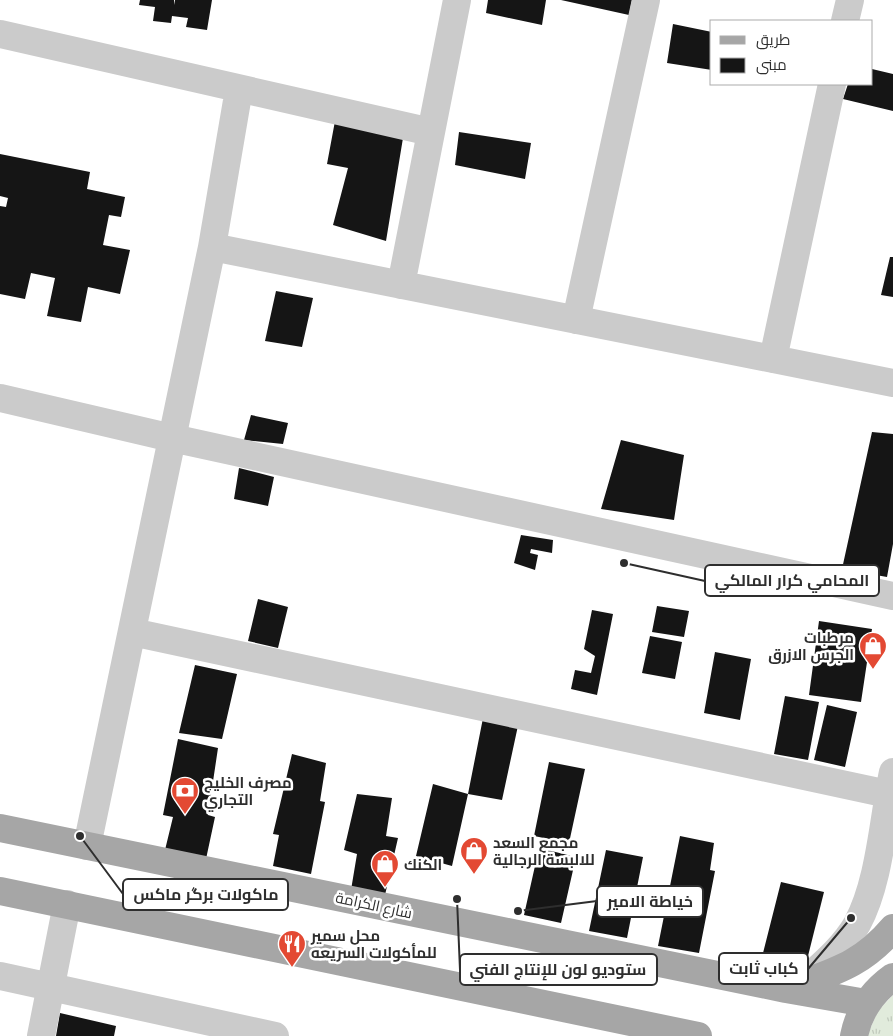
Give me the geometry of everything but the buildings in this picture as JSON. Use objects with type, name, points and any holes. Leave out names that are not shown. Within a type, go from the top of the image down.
[{"type":"main road","name":"شارع الكرامة","points":[[0,828],[793,987],[866,1004]]},
{"type":"main road","points":[[0,891],[67,904],[615,1028],[698,1036]]},
{"type":"main road","points":[[793,987],[834,973],[861,959],[881,942],[893,928]]},
{"type":"main road","points":[[854,1036],[856,1024],[866,1004],[880,986],[893,977]]},
{"type":"street","points":[[401,285],[457,0]]},
{"type":"street","points":[[576,320],[646,0]]},
{"type":"street","points":[[845,20],[850,0]]},
{"type":"street","points":[[0,34],[431,132]]},
{"type":"street","points":[[773,359],[832,85]]},
{"type":"street","points":[[87,846],[212,247],[239,88]]},
{"type":"street","points":[[212,247],[893,383]]},
{"type":"street","points":[[0,398],[172,438],[893,596]]},
{"type":"street","points":[[132,632],[891,783],[875,874],[858,923],[835,954],[793,987]]},
{"type":"street","points":[[41,1036],[67,904]]},
{"type":"street","points":[[0,976],[51,985],[275,1036]]},
{"type":"green space","points":[[893,995],[893,1036],[867,1036],[878,1011]]},
{"type":"place","name":"المحامي كرار المالكي","points":[[624,563]]},
{"type":"place","name":"مرطبات الجرس الازرق","points":[[873,670]]},
{"type":"place","name":"مصرف الخليج التجاري","points":[[185,815]]},
{"type":"place","name":"ماكولات برگر ماكس","points":[[80,836]]},
{"type":"place","name":"مجمع السعد للالبسة الرجالية","points":[[474,875]]},
{"type":"place","name":"الكنك","points":[[385,888]]},
{"type":"place","name":"ستوديو لون للإنتاج الفني","points":[[457,899]]},
{"type":"place","name":"خياطة الامير","points":[[518,911]]},
{"type":"place","name":"كباب ثابت","points":[[851,918]]},
{"type":"place","name":"محل سمير للمأكولات السريعه","points":[[292,968]]}]
